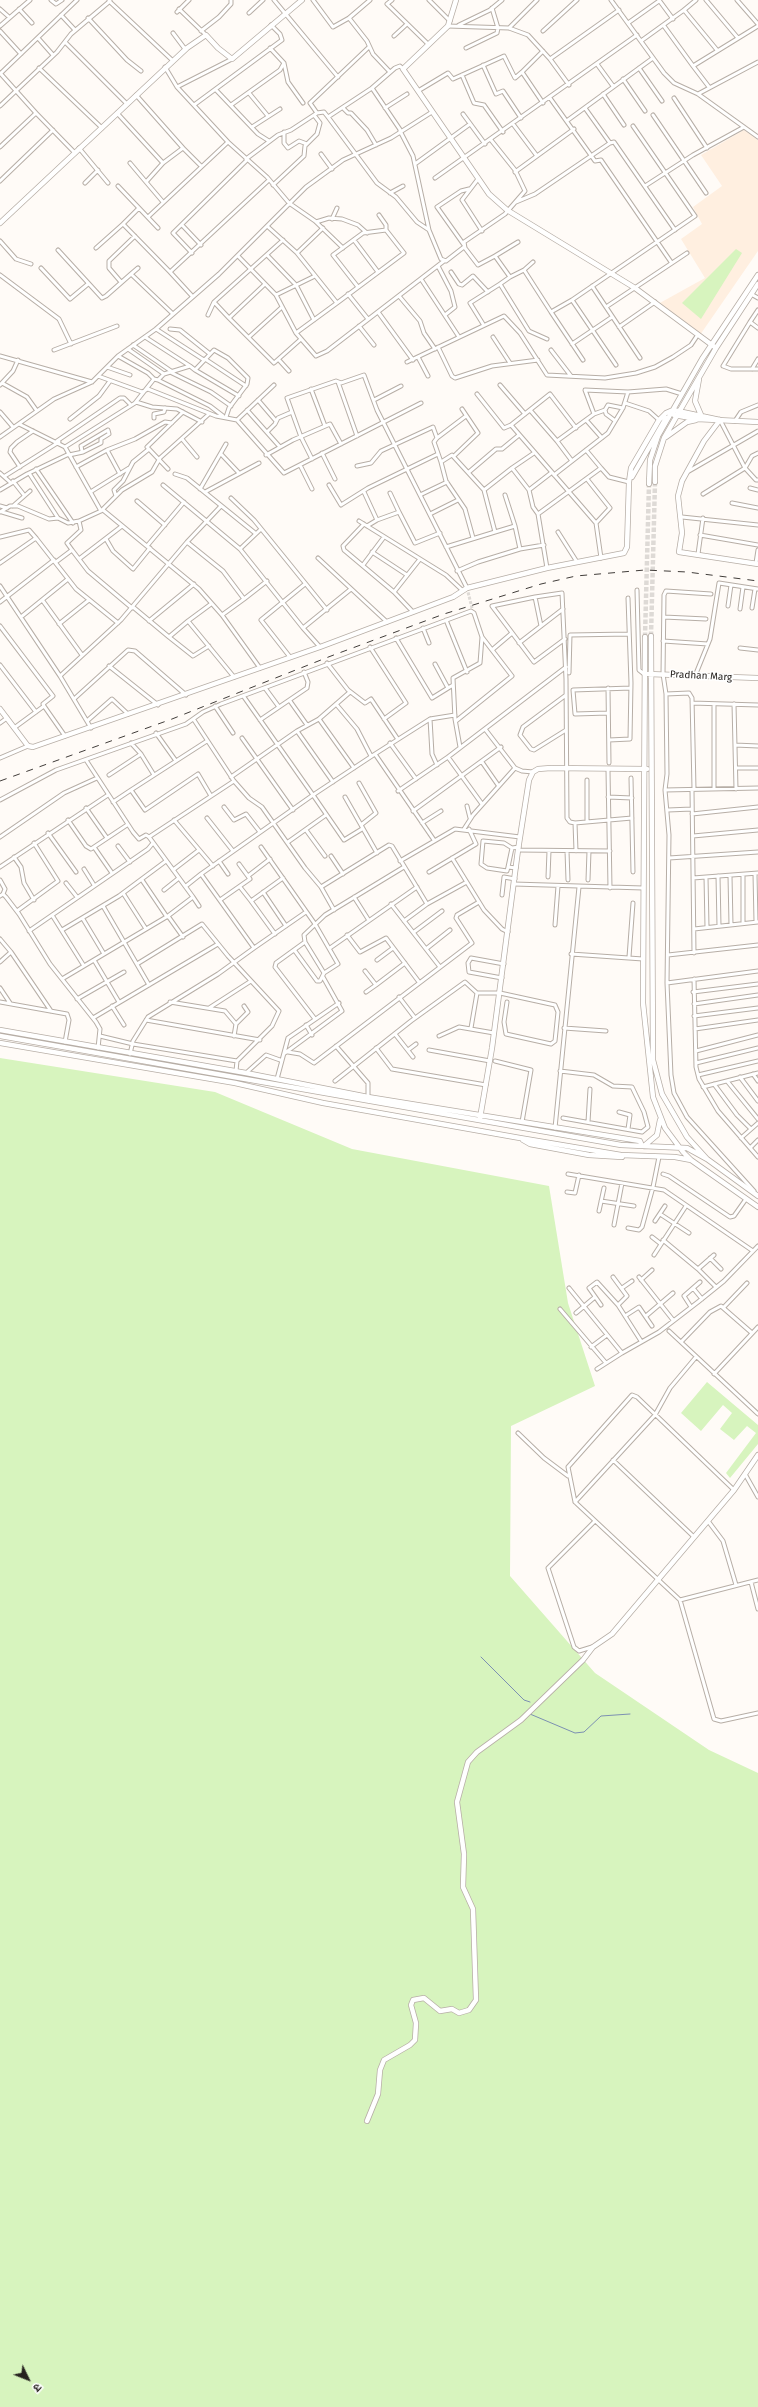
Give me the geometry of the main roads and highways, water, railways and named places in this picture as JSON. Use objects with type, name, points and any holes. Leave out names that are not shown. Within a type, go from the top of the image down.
[{"type":"waterway","points":[[481,1657],[524,1700],[530,1702]]},
{"type":"waterway","points":[[530,1714],[575,1733],[584,1732],[601,1716],[630,1714]]},
{"type":"tunnel","points":[[651,636],[655,482]]},
{"type":"tunnel","points":[[645,637],[649,484]]},
{"type":"tunnel","points":[[467,588],[472,608]]},
{"type":"railway","points":[[0,781],[172,719],[331,656],[444,614],[541,584],[576,576],[645,570],[687,572],[758,581]]}]
